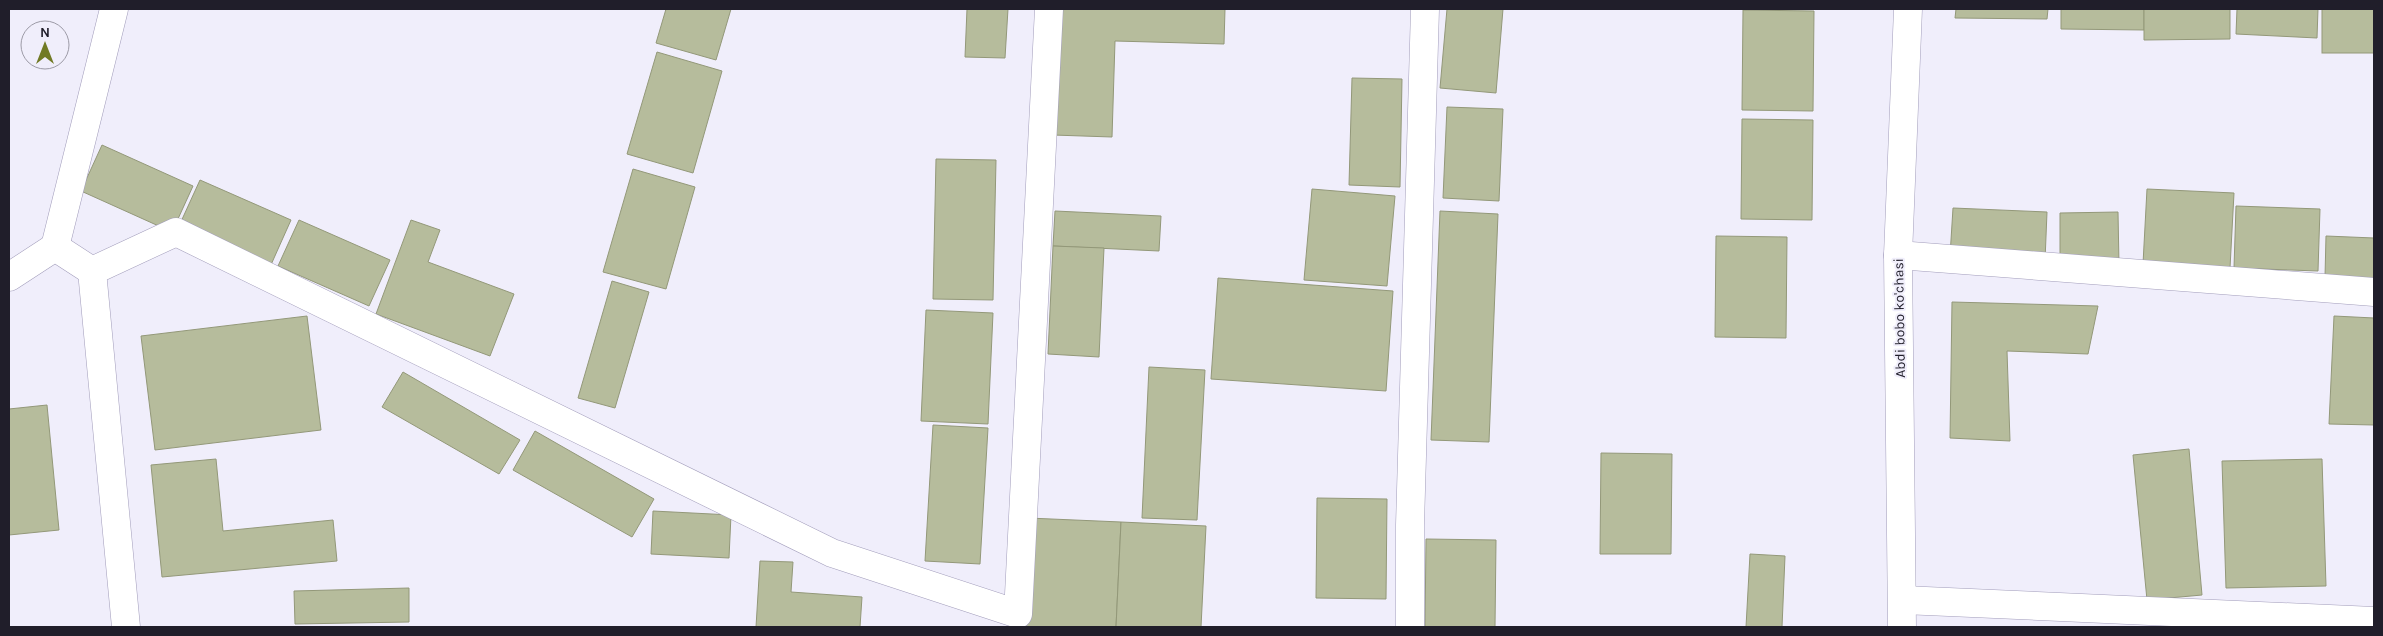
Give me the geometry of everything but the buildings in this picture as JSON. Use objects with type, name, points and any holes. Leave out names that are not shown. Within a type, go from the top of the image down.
[{"type":"street","points":[[9,277],[55,247],[114,9]]},
{"type":"street","points":[[92,271],[176,232],[832,553],[1019,621],[1049,9]]},
{"type":"street","points":[[1410,627],[1425,9]]},
{"type":"street","name":"Abdi bobo ko'chasi","points":[[1902,627],[1898,254],[1908,9]]},
{"type":"street","points":[[55,247],[92,271]]},
{"type":"street","points":[[1898,254],[2374,292]]},
{"type":"street","points":[[92,271],[126,627]]},
{"type":"street","points":[[1902,600],[2374,621]]}]
